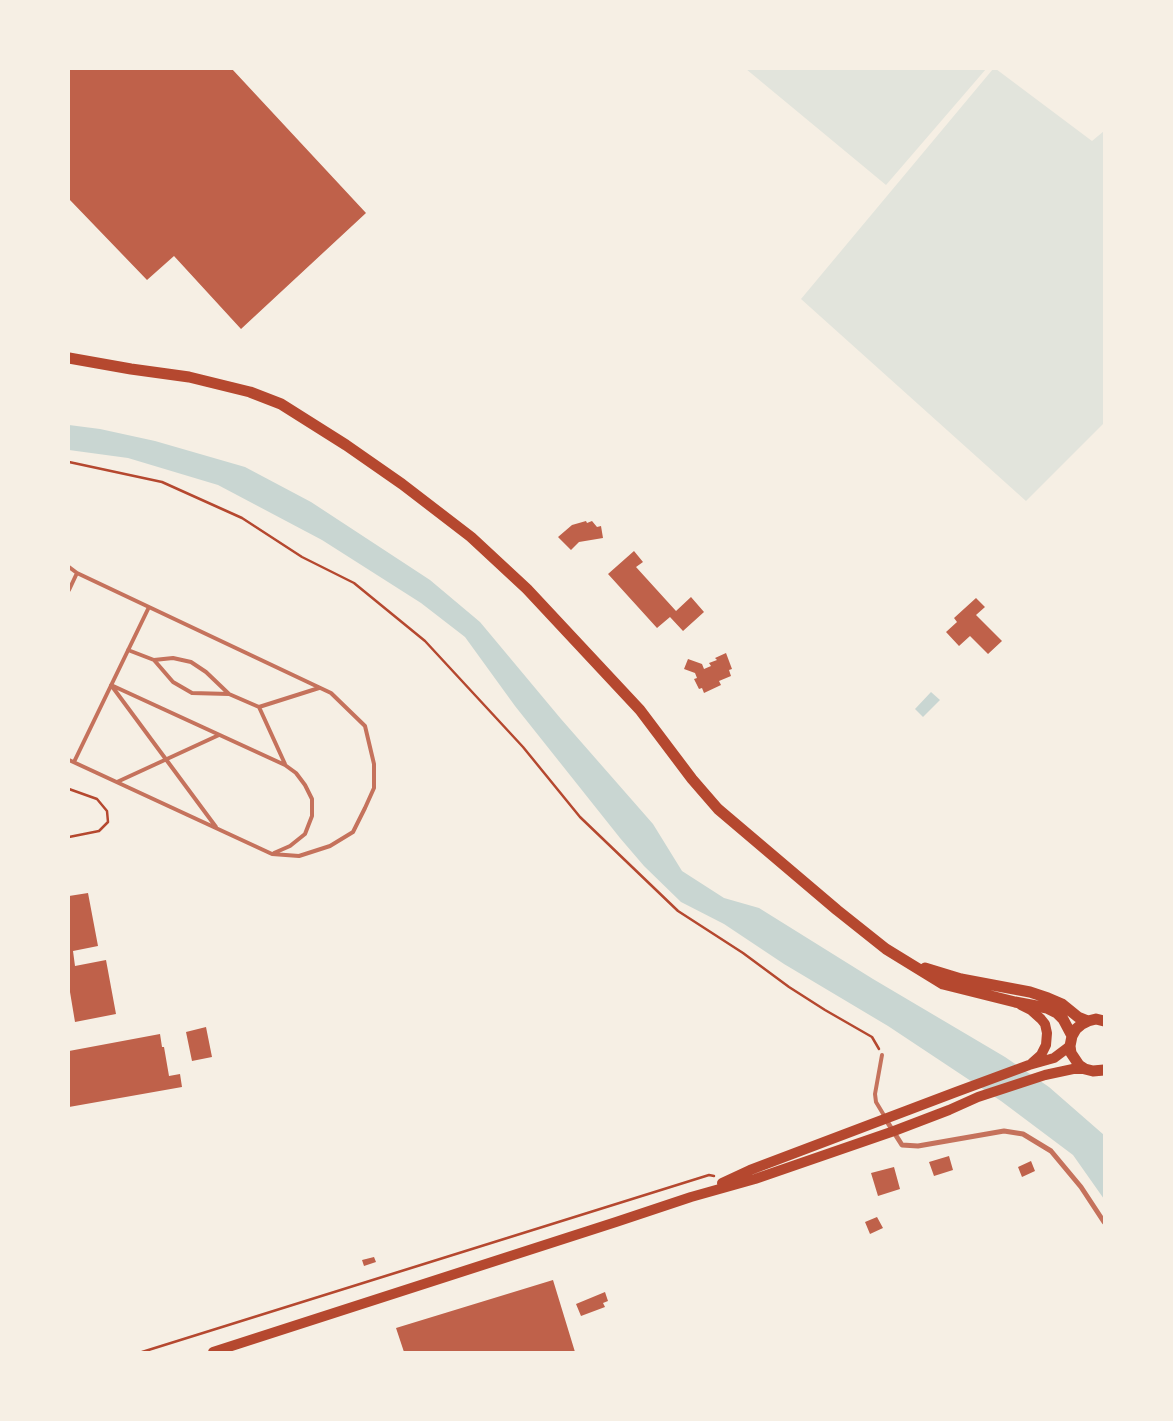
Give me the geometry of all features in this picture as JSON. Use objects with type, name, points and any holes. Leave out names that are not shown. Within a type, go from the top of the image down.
[{"type":"main road","points":[[69,358],[131,369],[189,376],[250,392],[281,404],[346,445],[402,484],[471,537],[527,589],[640,710],[692,779],[718,809],[886,949],[943,984],[1047,1008],[1057,1013],[1063,1020],[1071,1041],[1071,1053],[1079,1065],[1085,1069]]},
{"type":"main road","points":[[909,963],[961,979],[1030,992],[1062,1004],[1078,1017],[1088,1021]]},
{"type":"main road","points":[[1016,1002],[1031,1010],[1045,1024],[1047,1034],[1046,1045],[1040,1055],[1029,1065]]},
{"type":"main road","points":[[213,1352],[691,1197],[755,1179],[889,1124],[956,1092],[1029,1065],[1054,1058],[1071,1041],[1076,1029],[1082,1024],[1088,1021],[1104,1021]]},
{"type":"main road","points":[[691,1197],[750,1170],[889,1124],[964,1103],[1045,1075],[1073,1069],[1104,1070]]},
{"type":"street","points":[[889,1124],[902,1145],[918,1146],[1004,1131],[1023,1134],[1051,1152],[1081,1187],[1104,1222]]},
{"type":"lane","points":[[69,567],[77,573],[331,693],[365,726],[374,764],[374,788],[353,832],[330,846],[299,856],[272,854],[69,760]]},
{"type":"lane","points":[[69,590],[77,573]]},
{"type":"lane","points":[[74,762],[149,607]]},
{"type":"lane","points":[[128,650],[154,660],[173,658],[190,662],[206,672],[229,694],[259,707],[319,688]]},
{"type":"lane","points":[[154,660],[172,682],[192,692],[229,694]]},
{"type":"lane","points":[[111,685],[285,765],[296,772],[306,785],[312,799],[312,816],[306,834],[290,846],[272,854]]},
{"type":"lane","points":[[111,685],[217,828]]},
{"type":"lane","points":[[259,707],[285,765]]},
{"type":"lane","points":[[117,782],[219,735]]},
{"type":"lane","points":[[882,1055],[875,1094],[876,1102],[889,1124]]},
{"type":"path","points":[[69,462],[162,482],[242,518],[302,557],[354,583],[425,640],[523,747],[580,817],[678,911],[789,987],[872,1037],[882,1055]]},
{"type":"path","points":[[69,790],[97,799],[107,811],[108,822],[99,832],[69,838]]},
{"type":"path","points":[[142,1352],[709,1175],[732,1178]]},
{"type":"shaded area","points":[[746,69],[986,69],[886,185]]},
{"type":"shaded area","points":[[993,69],[996,69],[1092,141],[1104,131],[1104,423],[1026,501],[801,299]]},
{"type":"shaded area","points":[[69,425],[100,429],[155,441],[245,467],[311,502],[430,580],[480,622],[561,719],[653,824],[682,871],[724,898],[759,908],[873,979],[1005,1057],[1049,1087],[1104,1135],[1104,1199],[1073,1155],[1001,1101],[888,1026],[784,964],[724,924],[681,902],[644,866],[620,838],[515,706],[465,637],[421,603],[322,540],[218,485],[128,458],[69,450]]},
{"type":"shaded area","points":[[931,692],[940,700],[923,717],[915,709]]},
{"type":"building","points":[[69,69],[232,69],[366,213],[241,329],[174,256],[147,280],[69,199]]},
{"type":"building","points":[[586,521],[587,523],[592,521],[597,527],[601,526],[603,538],[579,542],[571,550],[558,537],[572,525]]},
{"type":"building","points":[[634,551],[643,562],[636,567],[676,611],[691,597],[704,612],[683,631],[670,617],[657,628],[608,574]]},
{"type":"building","points":[[976,598],[985,607],[976,615],[1002,641],[988,654],[970,636],[959,646],[946,632],[957,622],[954,618]]},
{"type":"building","points":[[726,653],[732,669],[729,670],[731,676],[719,681],[721,685],[704,693],[702,688],[699,689],[694,679],[697,678],[695,673],[684,669],[688,659],[702,664],[704,669],[711,666],[709,663],[717,660],[715,658]]},
{"type":"building","points":[[88,893],[98,946],[73,951],[75,966],[106,960],[116,1014],[75,1022],[69,986],[69,896]]},
{"type":"building","points":[[206,1027],[212,1057],[192,1061],[186,1032]]},
{"type":"building","points":[[160,1034],[169,1076],[180,1074],[182,1087],[69,1107],[69,1051]]},
{"type":"building","points":[[949,1156],[953,1170],[934,1176],[929,1162]]},
{"type":"building","points":[[1031,1161],[1035,1171],[1022,1177],[1018,1167]]},
{"type":"building","points":[[894,1167],[900,1189],[878,1196],[871,1173]]},
{"type":"building","points":[[877,1217],[883,1228],[870,1234],[865,1222]]},
{"type":"building","points":[[374,1257],[376,1262],[364,1266],[362,1260]]},
{"type":"building","points":[[553,1280],[575,1352],[404,1352],[396,1328]]},
{"type":"building","points":[[605,1292],[608,1301],[603,1303],[605,1307],[581,1316],[576,1304]]}]
